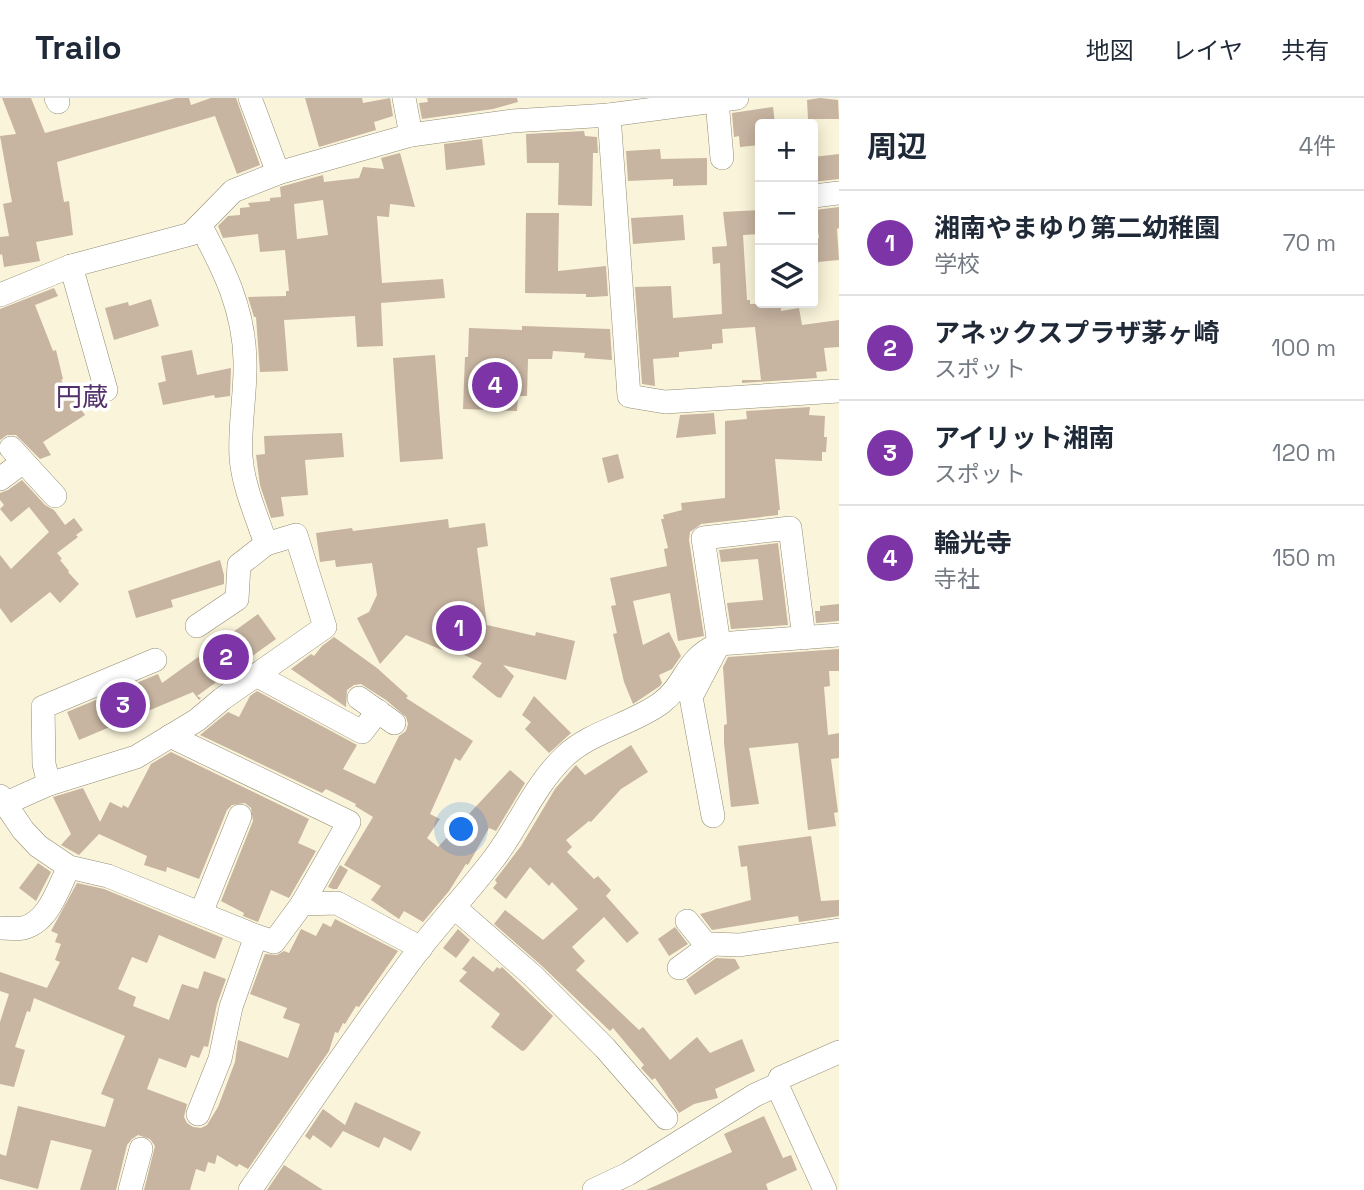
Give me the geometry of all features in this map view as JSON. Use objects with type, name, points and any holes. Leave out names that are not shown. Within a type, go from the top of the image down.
[{"type":"street","points":[[250,98],[278,173]]},
{"type":"street","points":[[404,98],[411,135]]},
{"type":"street","points":[[0,295],[71,266],[191,234],[233,191],[278,173],[411,135],[597,110],[716,100],[722,159]]},
{"type":"street","points":[[597,110],[628,396],[665,402],[839,391]]},
{"type":"street","points":[[818,195],[839,192]]},
{"type":"street","points":[[200,225],[224,268],[242,331],[245,361],[241,460],[248,491],[266,544]]},
{"type":"street","points":[[71,266],[106,390]]},
{"type":"street","points":[[0,479],[17,455],[55,496]]},
{"type":"street","points":[[713,816],[691,696],[719,644],[703,538],[790,528],[804,638]]},
{"type":"street","points":[[170,736],[349,822],[302,904],[274,942],[108,876],[69,867],[38,846],[2,800],[136,757],[258,676],[325,627],[296,535],[266,544],[239,565],[237,599],[197,626]]},
{"type":"street","points":[[250,1190],[421,948],[494,859],[543,780],[566,755],[591,738],[659,704],[673,693],[703,651],[719,644],[839,635]]},
{"type":"street","points":[[49,784],[44,764],[43,707],[155,660]]},
{"type":"street","points":[[258,676],[362,732],[377,711]]},
{"type":"street","points":[[201,913],[240,816]]},
{"type":"street","points":[[0,928],[23,928],[45,915],[69,867]]},
{"type":"street","points":[[302,904],[337,903],[421,948]]},
{"type":"street","points":[[454,907],[533,976],[605,1048],[666,1118]]},
{"type":"street","points":[[687,921],[708,947]]},
{"type":"street","points":[[679,968],[712,944],[739,945],[839,930]]},
{"type":"street","points":[[196,1104],[220,1059],[231,1007],[256,936]]},
{"type":"street","points":[[594,1190],[628,1174],[755,1095],[777,1085],[780,1078],[839,1052]]},
{"type":"street","points":[[777,1085],[825,1190]]},
{"type":"street","points":[[130,1190],[141,1149]]},
{"type":"building","points":[[2,98],[31,98],[45,133],[176,98],[189,98],[191,105],[211,98],[236,98],[260,165],[237,174],[215,116],[57,162],[64,202],[69,201],[73,235],[36,242],[40,261],[4,267],[2,254],[0,255],[0,237],[9,236],[3,204],[12,202],[0,136],[16,134]]},
{"type":"building","points":[[305,98],[362,98],[363,103],[390,98],[393,116],[374,122],[376,130],[319,147]]},
{"type":"building","points":[[427,98],[517,98],[518,102],[493,109],[422,119],[419,103],[428,102]]},
{"type":"building","points":[[807,100],[838,100],[839,119],[808,119]]},
{"type":"building","points":[[773,107],[774,119],[755,119],[755,146],[740,147],[739,136],[734,137],[732,113]]},
{"type":"building","points":[[584,131],[585,136],[597,137],[598,153],[593,153],[592,206],[558,205],[559,163],[527,163],[526,134]]},
{"type":"building","points":[[482,139],[485,165],[446,170],[444,144]]},
{"type":"building","points":[[660,149],[661,159],[707,158],[707,185],[673,186],[673,179],[628,181],[626,151]]},
{"type":"building","points":[[400,153],[415,207],[390,204],[389,217],[377,216],[382,283],[443,279],[445,298],[381,303],[383,346],[357,347],[355,316],[284,320],[288,371],[260,372],[256,317],[248,297],[286,296],[286,291],[289,291],[285,250],[260,252],[258,234],[223,238],[218,226],[228,216],[240,215],[240,208],[250,207],[248,203],[281,197],[280,187],[323,175],[324,182],[359,178],[363,167],[384,169],[381,158]],"holes":[[[323,200],[328,235],[297,239],[294,204]]]},
{"type":"building","points":[[839,154],[839,179],[818,181],[818,156]]},
{"type":"building","points":[[839,207],[839,260],[818,262],[818,210]]},
{"type":"building","points":[[755,210],[755,234],[743,235],[747,300],[750,300],[750,304],[755,304],[755,308],[781,308],[781,311],[799,308],[802,325],[839,320],[839,347],[824,348],[827,371],[816,372],[817,378],[742,383],[742,380],[761,380],[755,327],[722,329],[723,343],[712,344],[712,349],[679,352],[679,357],[653,359],[655,386],[642,384],[635,287],[671,286],[673,318],[722,314],[720,263],[713,264],[712,247],[727,246],[723,212]]},
{"type":"building","points":[[526,213],[559,213],[558,271],[606,266],[608,296],[525,293]]},
{"type":"building","points":[[683,215],[685,240],[633,244],[631,218]]},
{"type":"building","points":[[54,288],[58,296],[35,305],[53,351],[56,350],[63,379],[61,380],[85,415],[43,442],[51,455],[40,459],[16,435],[7,435],[0,440],[0,309]]},
{"type":"building","points":[[151,299],[159,326],[114,340],[105,308],[128,302],[129,306]]},
{"type":"building","points":[[522,326],[610,329],[612,360],[584,358],[585,353],[553,351],[552,359],[528,359],[527,396],[518,396],[517,411],[463,409],[469,328],[522,330]]},
{"type":"building","points":[[192,350],[197,375],[231,368],[230,396],[215,398],[214,395],[163,405],[158,383],[166,381],[161,356]]},
{"type":"building","points":[[435,355],[443,459],[400,462],[393,358]]},
{"type":"building","points":[[810,407],[809,415],[825,416],[826,452],[822,452],[822,461],[775,459],[780,510],[778,515],[701,524],[690,532],[704,636],[678,641],[670,593],[633,601],[643,645],[669,632],[681,656],[672,669],[659,675],[662,683],[660,686],[633,704],[624,682],[613,634],[617,633],[611,606],[616,605],[610,578],[667,566],[664,549],[668,548],[661,519],[664,519],[663,515],[682,510],[681,503],[725,498],[725,421],[747,419],[746,411]]},
{"type":"building","points":[[714,413],[716,434],[676,438],[680,415]]},
{"type":"building","points":[[342,433],[344,457],[305,460],[308,495],[281,497],[284,516],[271,518],[260,485],[256,455],[265,454],[264,436]]},
{"type":"building","points":[[618,454],[624,478],[608,483],[602,458]]},
{"type":"building","points":[[22,480],[45,505],[54,510],[65,525],[74,518],[83,530],[57,553],[79,584],[60,603],[50,592],[11,623],[0,608],[0,555],[11,569],[49,532],[29,507],[11,522],[0,509],[4,505],[0,500],[0,493]]},
{"type":"building","points":[[448,519],[449,528],[485,523],[488,546],[477,548],[487,625],[535,636],[536,632],[575,641],[566,680],[503,665],[514,676],[501,698],[497,697],[472,677],[482,663],[444,646],[442,650],[406,635],[380,664],[357,618],[369,612],[377,595],[372,563],[336,567],[335,560],[320,562],[316,533]]},
{"type":"building","points":[[778,543],[788,625],[731,629],[727,603],[763,600],[758,559],[721,562],[719,550]]},
{"type":"building","points":[[220,560],[224,584],[171,600],[173,607],[136,618],[128,591]]},
{"type":"building","points":[[839,604],[839,621],[816,623],[815,611],[820,611],[820,606]]},
{"type":"building","points":[[258,614],[276,639],[197,696],[201,698],[199,700],[193,692],[79,740],[67,712],[158,674],[162,683]]},
{"type":"building","points":[[334,637],[377,668],[408,696],[406,698],[473,741],[460,761],[455,758],[430,814],[440,819],[427,838],[438,847],[510,770],[525,783],[496,831],[489,828],[468,865],[466,864],[449,891],[423,922],[404,911],[399,919],[371,900],[381,886],[344,865],[373,817],[355,806],[356,804],[326,789],[322,793],[200,735],[228,712],[239,717],[250,696],[257,691],[357,745],[343,769],[375,784],[399,736],[406,731],[406,717],[361,684],[347,690],[346,707],[291,669],[311,654],[314,656]]},
{"type":"building","points":[[839,649],[839,671],[829,671],[830,686],[824,687],[828,735],[839,733],[839,758],[831,759],[838,812],[834,813],[836,826],[808,830],[798,743],[749,748],[759,804],[731,807],[724,743],[724,725],[727,724],[723,667],[728,657]]},
{"type":"building","points":[[534,696],[571,733],[549,753],[525,729],[531,722],[522,715]]},
{"type":"building","points":[[631,745],[648,772],[621,789],[591,822],[566,840],[572,847],[567,852],[594,879],[598,876],[611,890],[606,896],[639,933],[627,943],[604,917],[572,947],[585,961],[576,970],[639,1030],[643,1027],[670,1060],[697,1037],[710,1053],[742,1039],[755,1071],[715,1089],[718,1098],[694,1104],[679,1113],[655,1078],[652,1080],[641,1068],[644,1065],[613,1028],[610,1031],[494,924],[505,910],[543,940],[578,909],[552,882],[549,886],[530,867],[506,899],[493,888],[497,883],[495,880],[521,846],[555,789],[576,765],[585,775]]},
{"type":"building","points":[[171,752],[309,819],[298,843],[316,851],[289,898],[271,890],[258,922],[243,916],[244,913],[221,901],[253,821],[251,808],[245,803],[232,805],[227,810],[199,879],[167,867],[166,872],[144,865],[147,856],[99,834],[79,855],[61,845],[71,834],[53,797],[83,788],[100,822],[110,802],[128,808],[151,764]]},
{"type":"building","points":[[811,836],[821,901],[839,900],[839,916],[799,922],[798,916],[712,930],[700,914],[751,900],[747,866],[741,867],[738,846]]},
{"type":"building","points":[[38,863],[51,872],[36,901],[19,888]]},
{"type":"building","points":[[340,865],[348,870],[337,889],[328,887]]},
{"type":"building","points":[[77,883],[104,889],[223,938],[215,959],[159,935],[147,963],[132,957],[118,989],[136,997],[133,1006],[169,1020],[182,984],[198,989],[204,971],[226,979],[217,1004],[208,1047],[204,1046],[199,1058],[191,1055],[186,1068],[159,1058],[147,1089],[187,1104],[184,1117],[193,1127],[201,1128],[207,1125],[218,1107],[235,1062],[238,1040],[288,1058],[300,1024],[283,1018],[287,1008],[250,994],[265,954],[277,955],[284,951],[289,953],[301,929],[316,936],[323,923],[331,927],[335,919],[398,951],[359,1007],[356,1006],[338,1033],[335,1032],[329,1051],[248,1169],[239,1164],[237,1167],[217,1155],[215,1164],[208,1162],[205,1172],[196,1169],[190,1190],[144,1190],[155,1146],[150,1139],[138,1135],[127,1145],[116,1190],[80,1190],[92,1150],[51,1140],[38,1189],[0,1179],[0,1154],[6,1156],[18,1106],[105,1127],[114,1099],[101,1094],[125,1036],[34,998],[15,1047],[25,1050],[14,1087],[0,1084],[0,1022],[9,994],[0,991],[0,972],[47,988],[60,962],[55,960],[61,944],[55,942],[58,934],[51,931]]},
{"type":"building","points":[[675,927],[688,944],[669,956],[658,939]]},
{"type":"building","points":[[458,929],[470,940],[456,958],[443,948]]},
{"type":"building","points":[[473,956],[493,972],[497,967],[502,967],[553,1016],[525,1050],[522,1051],[491,1027],[500,1014],[459,981],[467,972],[462,969]]},
{"type":"building","points":[[716,958],[735,959],[740,968],[695,995],[686,980]]},
{"type":"building","points":[[355,1102],[421,1132],[411,1151],[384,1137],[379,1148],[343,1131],[331,1148],[313,1135],[310,1140],[305,1136],[323,1109],[345,1125]]},
{"type":"building","points":[[764,1116],[783,1158],[791,1155],[797,1170],[766,1184],[768,1190],[646,1190],[732,1152],[724,1134]]},
{"type":"building","points":[[284,1165],[323,1190],[267,1190]]},
{"type":"place","name":"輪光寺","points":[[495,385]]},
{"type":"place","name":"湘南やまゆり第二幼稚園","points":[[459,628]]},
{"type":"place","name":"アネックスプラザ茅ヶ崎","points":[[226,657]]},
{"type":"place","name":"アイリット湘南","points":[[123,705]]},
{"type":"district","name":"円蔵","points":[[82,397]]}]
